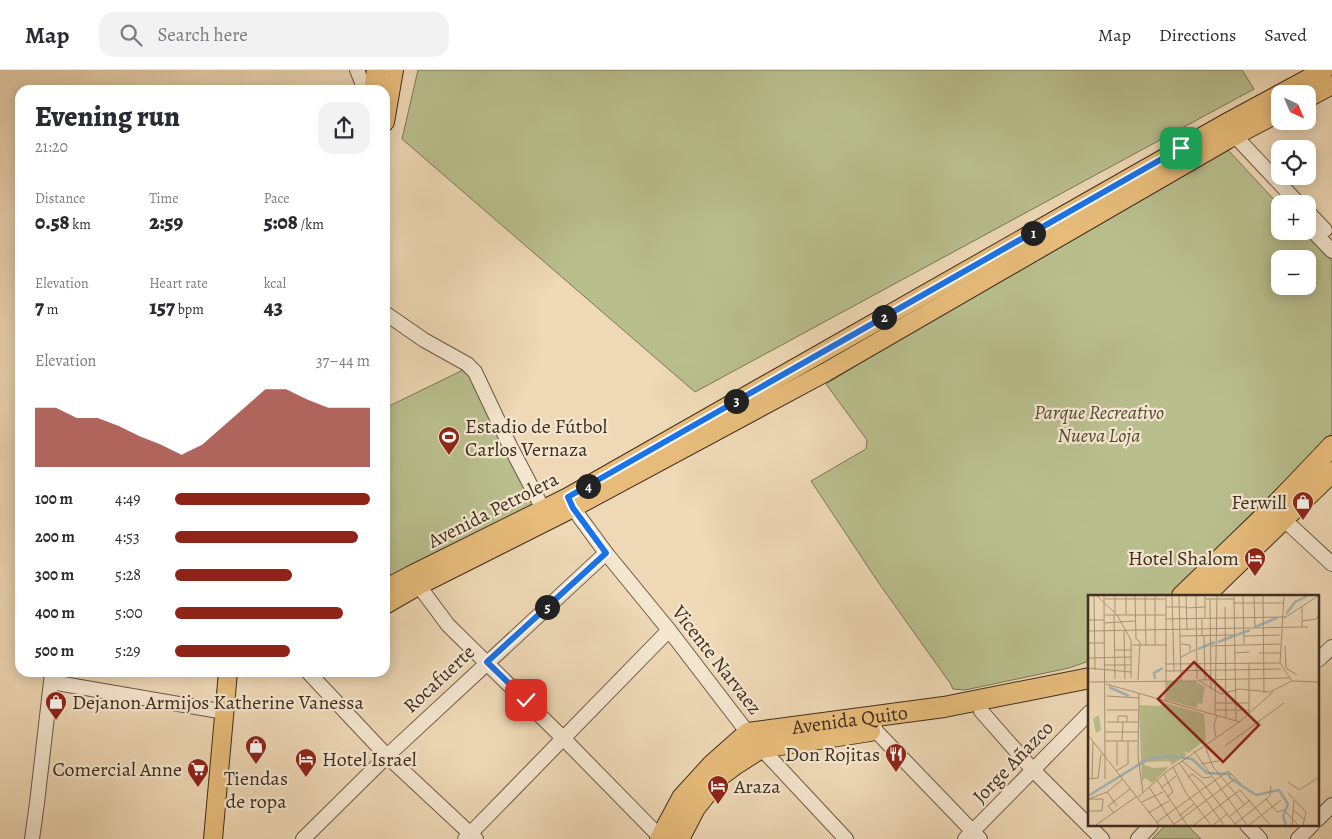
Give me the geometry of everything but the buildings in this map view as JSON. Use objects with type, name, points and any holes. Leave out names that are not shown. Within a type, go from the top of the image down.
[{"type":"highway","points":[[1205,595],[1278,514],[1332,446]]},
{"type":"highway","points":[[1183,595],[1278,514],[1332,472]]},
{"type":"highway","name":"Avenida Quito","points":[[874,723],[1088,678]]},
{"type":"highway","name":"Avenida Quito","points":[[754,740],[874,723],[981,711],[1088,688]]},
{"type":"highway","points":[[666,839],[682,798],[712,765],[754,740]]},
{"type":"main road","points":[[374,85],[376,70]]},
{"type":"main road","points":[[390,93],[394,70]]},
{"type":"main road","name":"Avenida Petrolera","points":[[390,588],[415,580],[826,372],[1226,132],[1324,70]]},
{"type":"main road","points":[[1316,94],[1332,85]]},
{"type":"main road","name":"Avenida Petrolera","points":[[1226,132],[1271,115]]},
{"type":"main road","name":"Avenida Petrolera","points":[[390,601],[415,580],[543,509],[570,502]]},
{"type":"main road","points":[[212,839],[225,712],[232,677]]},
{"type":"street","points":[[357,70],[363,85]]},
{"type":"street","points":[[1226,132],[1279,195]]},
{"type":"street","points":[[1226,132],[1290,195]]},
{"type":"street","points":[[1316,221],[1332,238]]},
{"type":"street","points":[[1316,235],[1332,252]]},
{"type":"street","points":[[390,316],[424,340],[467,364],[475,372],[510,446],[543,509]]},
{"type":"street","name":"Vicente Narvaez","points":[[570,502],[606,553],[669,630],[754,740],[846,839]]},
{"type":"street","points":[[1278,514],[1332,564]]},
{"type":"street","name":"Rocafuerte","points":[[303,839],[387,756],[606,553]]},
{"type":"street","points":[[415,580],[448,625],[666,839]]},
{"type":"street","points":[[313,677],[387,756],[470,837],[669,630]]},
{"type":"street","points":[[1320,658],[1332,647]]},
{"type":"street","points":[[32,839],[51,677],[225,712]]},
{"type":"street","points":[[981,711],[1033,770],[1088,825]]},
{"type":"street","name":"Jorge Añazco","points":[[973,836],[1033,770],[1088,714]]},
{"type":"street","points":[[874,723],[973,836]]},
{"type":"street","points":[[1320,817],[1332,805]]},
{"type":"street","points":[[1089,826],[1102,839]]},
{"type":"street","points":[[1138,839],[1150,826]]},
{"type":"street","points":[[1248,826],[1260,839]]},
{"type":"street","points":[[1298,839],[1311,826]]},
{"type":"green space","points":[[418,70],[1242,70],[1254,89],[695,392],[402,139]]},
{"type":"green space","name":"Parque Recreativo Nueva Loja","points":[[1228,150],[1271,196],[1271,240],[1312,240],[1332,261],[1332,433],[1170,595],[1088,595],[1088,661],[1069,668],[965,690],[953,689],[878,582],[811,481],[866,449],[867,440],[826,384],[922,325],[1051,253]]},
{"type":"green space","name":"Estadio de Fútbol Carlos Vernaza","points":[[467,368],[537,504],[390,581],[390,406]]},
{"type":"green space","points":[[1165,826],[1188,826],[1201,839],[1152,839]]},
{"type":"place","name":"Estadio de Fútbol Carlos Vernaza","points":[[449,456]]},
{"type":"place","name":"Ferwill","points":[[1303,521]]},
{"type":"place","name":"Hotel Shalom","points":[[1255,577]]},
{"type":"place","name":"Dejanon Armijos Katherine Vanessa","points":[[56,721]]},
{"type":"place","name":"Tiendas de ropa","points":[[256,765]]},
{"type":"place","name":"Don Rojitas","points":[[896,773]]},
{"type":"place","name":"Hotel Israel","points":[[306,778]]},
{"type":"place","name":"Comercial Anne","points":[[198,788]]},
{"type":"place","name":"Araza","points":[[718,805]]},
{"type":"route","points":[[526,700],[487,662],[606,553],[573,508],[568,497],[1181,148]]}]
